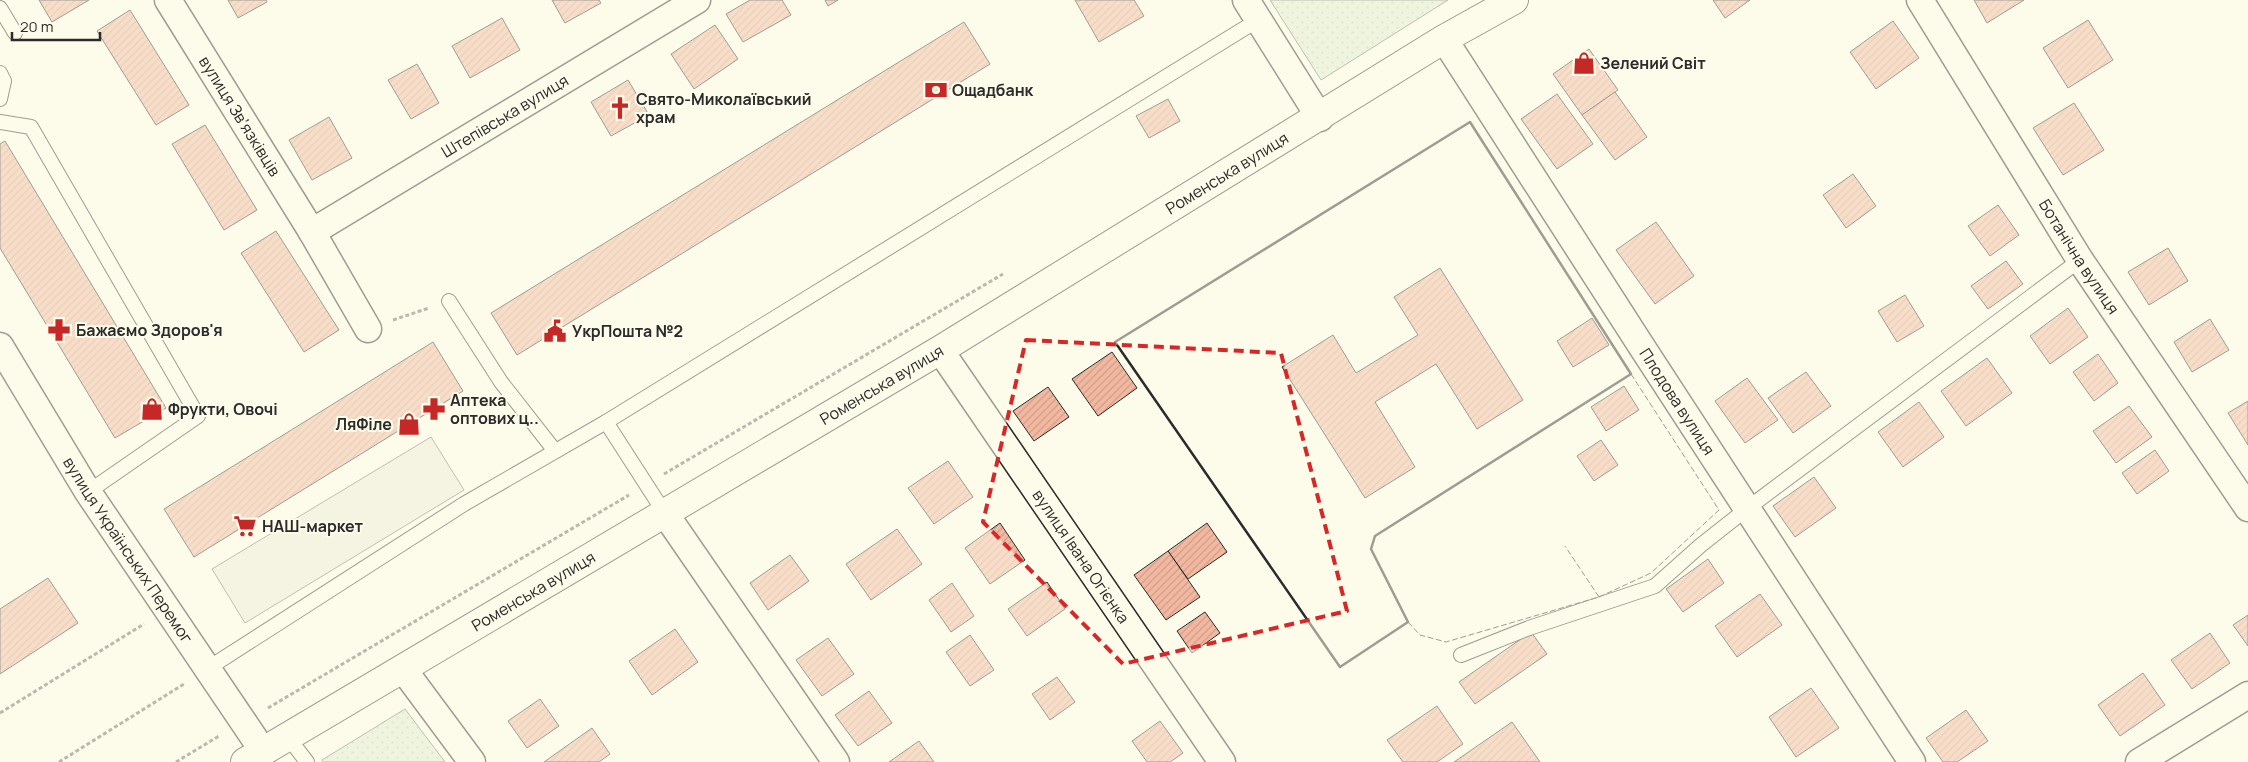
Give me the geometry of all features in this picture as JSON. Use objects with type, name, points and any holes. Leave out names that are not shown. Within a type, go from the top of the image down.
[{"type":"main road","name":"Роменська вулиця","points":[[254,756],[940,350],[1320,118],[1444,39],[1514,0]]},
{"type":"street","name":"вулиця Звʼязківців","points":[[168,0],[312,232],[368,328]]},
{"type":"street","name":"Штепівська вулиця","points":[[312,232],[697,0]]},
{"type":"street","name":"Ботанічна вулиця","points":[[1920,0],[2080,260],[2248,508]]},
{"type":"street","points":[[1252,10],[1320,118]]},
{"type":"street","name":"Плодова вулиця","points":[[1444,39],[1912,762]]},
{"type":"street","name":"вулиця Українських Перемог","points":[[0,346],[88,492],[244,722],[254,756]]},
{"type":"street","name":"вулиця Івана Огієнка","points":[[940,350],[1222,762]]},
{"type":"street","points":[[664,512],[836,762]]},
{"type":"street","points":[[403,669],[472,762]]},
{"type":"street","points":[[2139,762],[2248,695]]},
{"type":"lane","points":[[0,8],[15,33]]},
{"type":"lane","points":[[207,669],[464,504],[606,422],[1252,10]]},
{"type":"lane","points":[[0,73],[4,81],[0,99]]},
{"type":"lane","points":[[0,122],[31,127],[198,416],[88,492]]},
{"type":"lane","points":[[1461,655],[1529,628],[1655,586],[1701,545],[1748,508],[2080,260]]},
{"type":"lane","points":[[449,301],[501,382],[555,451]]},
{"type":"lane","points":[[606,422],[664,512]]},
{"type":"lane","points":[[287,736],[307,762]]},
{"type":"path","points":[[176,762],[1005,273]]},
{"type":"path","points":[[368,328],[449,301]]},
{"type":"path","points":[[0,713],[168,610]]},
{"type":"path","points":[[60,762],[207,669]]},
{"type":"highlighted area","points":[[1026,340],[1281,353],[1347,611],[1123,664],[983,522]]},
{"type":"green space","points":[[1270,0],[1448,0],[1321,80]]},
{"type":"green space","points":[[405,709],[445,762],[323,762],[322,760]]},
{"type":"shaded area","points":[[431,437],[464,490],[245,623],[212,569]]},
{"type":"building","points":[[39,0],[89,0],[52,22]]},
{"type":"building","points":[[228,0],[266,0],[267,2],[238,18]]},
{"type":"building","points":[[552,0],[599,0],[601,3],[565,23]]},
{"type":"building","points":[[750,0],[782,0],[791,15],[743,42],[726,14]]},
{"type":"building","points":[[825,0],[838,0],[828,6]]},
{"type":"building","points":[[1075,0],[1134,0],[1144,16],[1099,42]]},
{"type":"building","points":[[1713,0],[1750,0],[1725,18]]},
{"type":"building","points":[[1974,0],[2024,0],[1987,23]]},
{"type":"building","points":[[130,10],[189,105],[156,125],[97,31]]},
{"type":"building","points":[[502,18],[520,50],[470,78],[452,46]]},
{"type":"building","points":[[2088,20],[2113,60],[2068,88],[2043,48]]},
{"type":"building","points":[[1893,21],[1919,58],[1876,89],[1850,52]]},
{"type":"building","points":[[964,22],[990,64],[517,355],[491,313]]},
{"type":"building","points":[[715,25],[738,59],[694,89],[671,54]]},
{"type":"building","points":[[1589,49],[1618,90],[1582,115],[1553,74]]},
{"type":"building","points":[[417,64],[439,103],[411,119],[388,80]]},
{"type":"building","name":"Свято-Миколаївський храм","points":[[628,80],[649,115],[611,136],[591,102]]},
{"type":"building","points":[[1615,92],[1647,137],[1615,160],[1582,115]]},
{"type":"building","points":[[1557,94],[1593,144],[1557,169],[1521,119]]},
{"type":"building","points":[[1168,99],[1180,121],[1149,138],[1136,116]]},
{"type":"building","points":[[2074,103],[2104,150],[2063,175],[2033,128]]},
{"type":"building","points":[[329,117],[352,158],[312,180],[289,140]]},
{"type":"building","points":[[205,125],[257,210],[224,230],[172,144]]},
{"type":"building","points":[[5,141],[166,408],[115,438],[0,248],[0,144]]},
{"type":"building","points":[[1853,174],[1876,206],[1846,228],[1823,195]]},
{"type":"building","points":[[1998,205],[2019,235],[1990,256],[1968,226]]},
{"type":"building","points":[[1656,222],[1694,276],[1655,304],[1616,250]]},
{"type":"building","points":[[276,231],[339,330],[304,352],[241,253]]},
{"type":"building","points":[[2168,248],[2188,281],[2149,305],[2128,272]]},
{"type":"building","points":[[2006,261],[2023,284],[1988,309],[1971,286]]},
{"type":"building","points":[[1440,268],[1523,400],[1477,429],[1436,364],[1375,402],[1415,467],[1365,498],[1282,367],[1333,335],[1356,373],[1418,335],[1394,297]]},
{"type":"building","points":[[1905,295],[1924,326],[1897,342],[1878,311]]},
{"type":"building","points":[[2068,308],[2088,337],[2050,364],[2030,336]]},
{"type":"building","points":[[1592,318],[1609,345],[1573,367],[1557,341]]},
{"type":"building","points":[[2210,319],[2229,350],[2192,372],[2174,342]]},
{"type":"building","points":[[433,342],[463,391],[194,557],[164,509]]},
{"type":"building","points":[[1112,352],[1137,388],[1098,416],[1072,379]]},
{"type":"building","points":[[2098,354],[2118,383],[2094,401],[2073,372]]},
{"type":"building","points":[[1987,358],[2012,393],[1966,426],[1941,391]]},
{"type":"building","points":[[1806,372],[1831,406],[1793,433],[1768,398]]},
{"type":"building","points":[[1747,378],[1778,420],[1745,443],[1715,401]]},
{"type":"building","points":[[1624,386],[1639,410],[1606,431],[1591,407]]},
{"type":"building","points":[[1048,387],[1069,417],[1034,441],[1013,411]]},
{"type":"building","points":[[2248,401],[2248,445],[2228,413]]},
{"type":"building","points":[[1919,402],[1944,437],[1903,467],[1878,432]]},
{"type":"building","points":[[2129,406],[2152,437],[2116,463],[2093,431]]},
{"type":"building","points":[[1601,440],[1618,465],[1594,481],[1577,456]]},
{"type":"building","points":[[2155,450],[2169,471],[2137,494],[2122,473]]},
{"type":"building","points":[[948,461],[973,497],[934,524],[908,488]]},
{"type":"building","points":[[1814,477],[1836,508],[1795,537],[1773,506]]},
{"type":"building","points":[[1000,523],[1025,560],[990,584],[965,548]]},
{"type":"building","points":[[1207,523],[1227,552],[1188,579],[1168,551]]},
{"type":"building","points":[[897,529],[922,564],[871,600],[846,564]]},
{"type":"building","points":[[1168,551],[1200,597],[1166,620],[1134,575]]},
{"type":"building","points":[[790,555],[809,581],[768,610],[750,583]]},
{"type":"building","points":[[1708,559],[1724,583],[1683,612],[1666,589]]},
{"type":"building","points":[[48,578],[78,623],[0,674],[0,609]]},
{"type":"building","points":[[1047,582],[1065,609],[1027,636],[1008,609]]},
{"type":"building","points":[[952,583],[974,616],[951,632],[929,600]]},
{"type":"building","points":[[1760,594],[1782,625],[1737,657],[1715,626]]},
{"type":"building","points":[[1205,612],[1220,633],[1192,653],[1177,631]]},
{"type":"building","points":[[2248,615],[2248,646],[2233,625]]},
{"type":"building","points":[[675,629],[698,662],[652,695],[629,661]]},
{"type":"building","points":[[1531,632],[1547,654],[1475,704],[1459,682]]},
{"type":"building","points":[[2210,633],[2230,663],[2192,689],[2171,660]]},
{"type":"building","points":[[970,635],[994,670],[970,686],[946,652]]},
{"type":"building","points":[[828,638],[854,674],[822,696],[796,660]]},
{"type":"building","points":[[2143,673],[2165,705],[2120,736],[2098,705]]},
{"type":"building","points":[[1057,677],[1075,702],[1050,720],[1032,694]]},
{"type":"building","points":[[1811,688],[1839,728],[1796,757],[1769,717]]},
{"type":"building","points":[[869,691],[892,723],[858,746],[835,715]]},
{"type":"building","points":[[540,699],[559,726],[527,748],[508,721]]},
{"type":"building","points":[[1437,706],[1463,744],[1437,762],[1403,762],[1387,740]]},
{"type":"building","points":[[1966,710],[1988,741],[1957,762],[1943,762],[1926,738]]},
{"type":"building","points":[[1160,721],[1183,753],[1170,762],[1147,762],[1132,741]]},
{"type":"building","points":[[1512,722],[1540,762],[1454,762]]},
{"type":"building","points":[[592,728],[610,754],[599,762],[544,762]]},
{"type":"building","points":[[919,741],[934,762],[889,762]]},
{"type":"fence","points":[[1599,597],[1651,573],[1719,510],[1631,374]]},
{"type":"fence","points":[[1408,622],[1420,635],[1446,642],[1599,597],[1565,546]]},
{"type":"wall","points":[[1470,122],[1631,374],[1375,536],[1371,549],[1408,622],[1340,667],[1115,342],[1470,122]]},
{"type":"place","name":"Зелений Світ","points":[[1584,63]]},
{"type":"place","name":"Ощадбанк","points":[[936,90]]},
{"type":"place","name":"Свято-Миколаївський храм","points":[[620,108]]},
{"type":"place","name":"Бажаємо Здоров'я","points":[[59,330]]},
{"type":"place","name":"УкрПошта №2","points":[[555,331]]},
{"type":"place","name":"Фрукти, Овочі","points":[[152,409]]},
{"type":"place","name":"Аптека оптових ц..","points":[[434,409]]},
{"type":"place","name":"ЛяФіле","points":[[409,424]]},
{"type":"place","name":"НАШ-маркет","points":[[245,526]]}]
